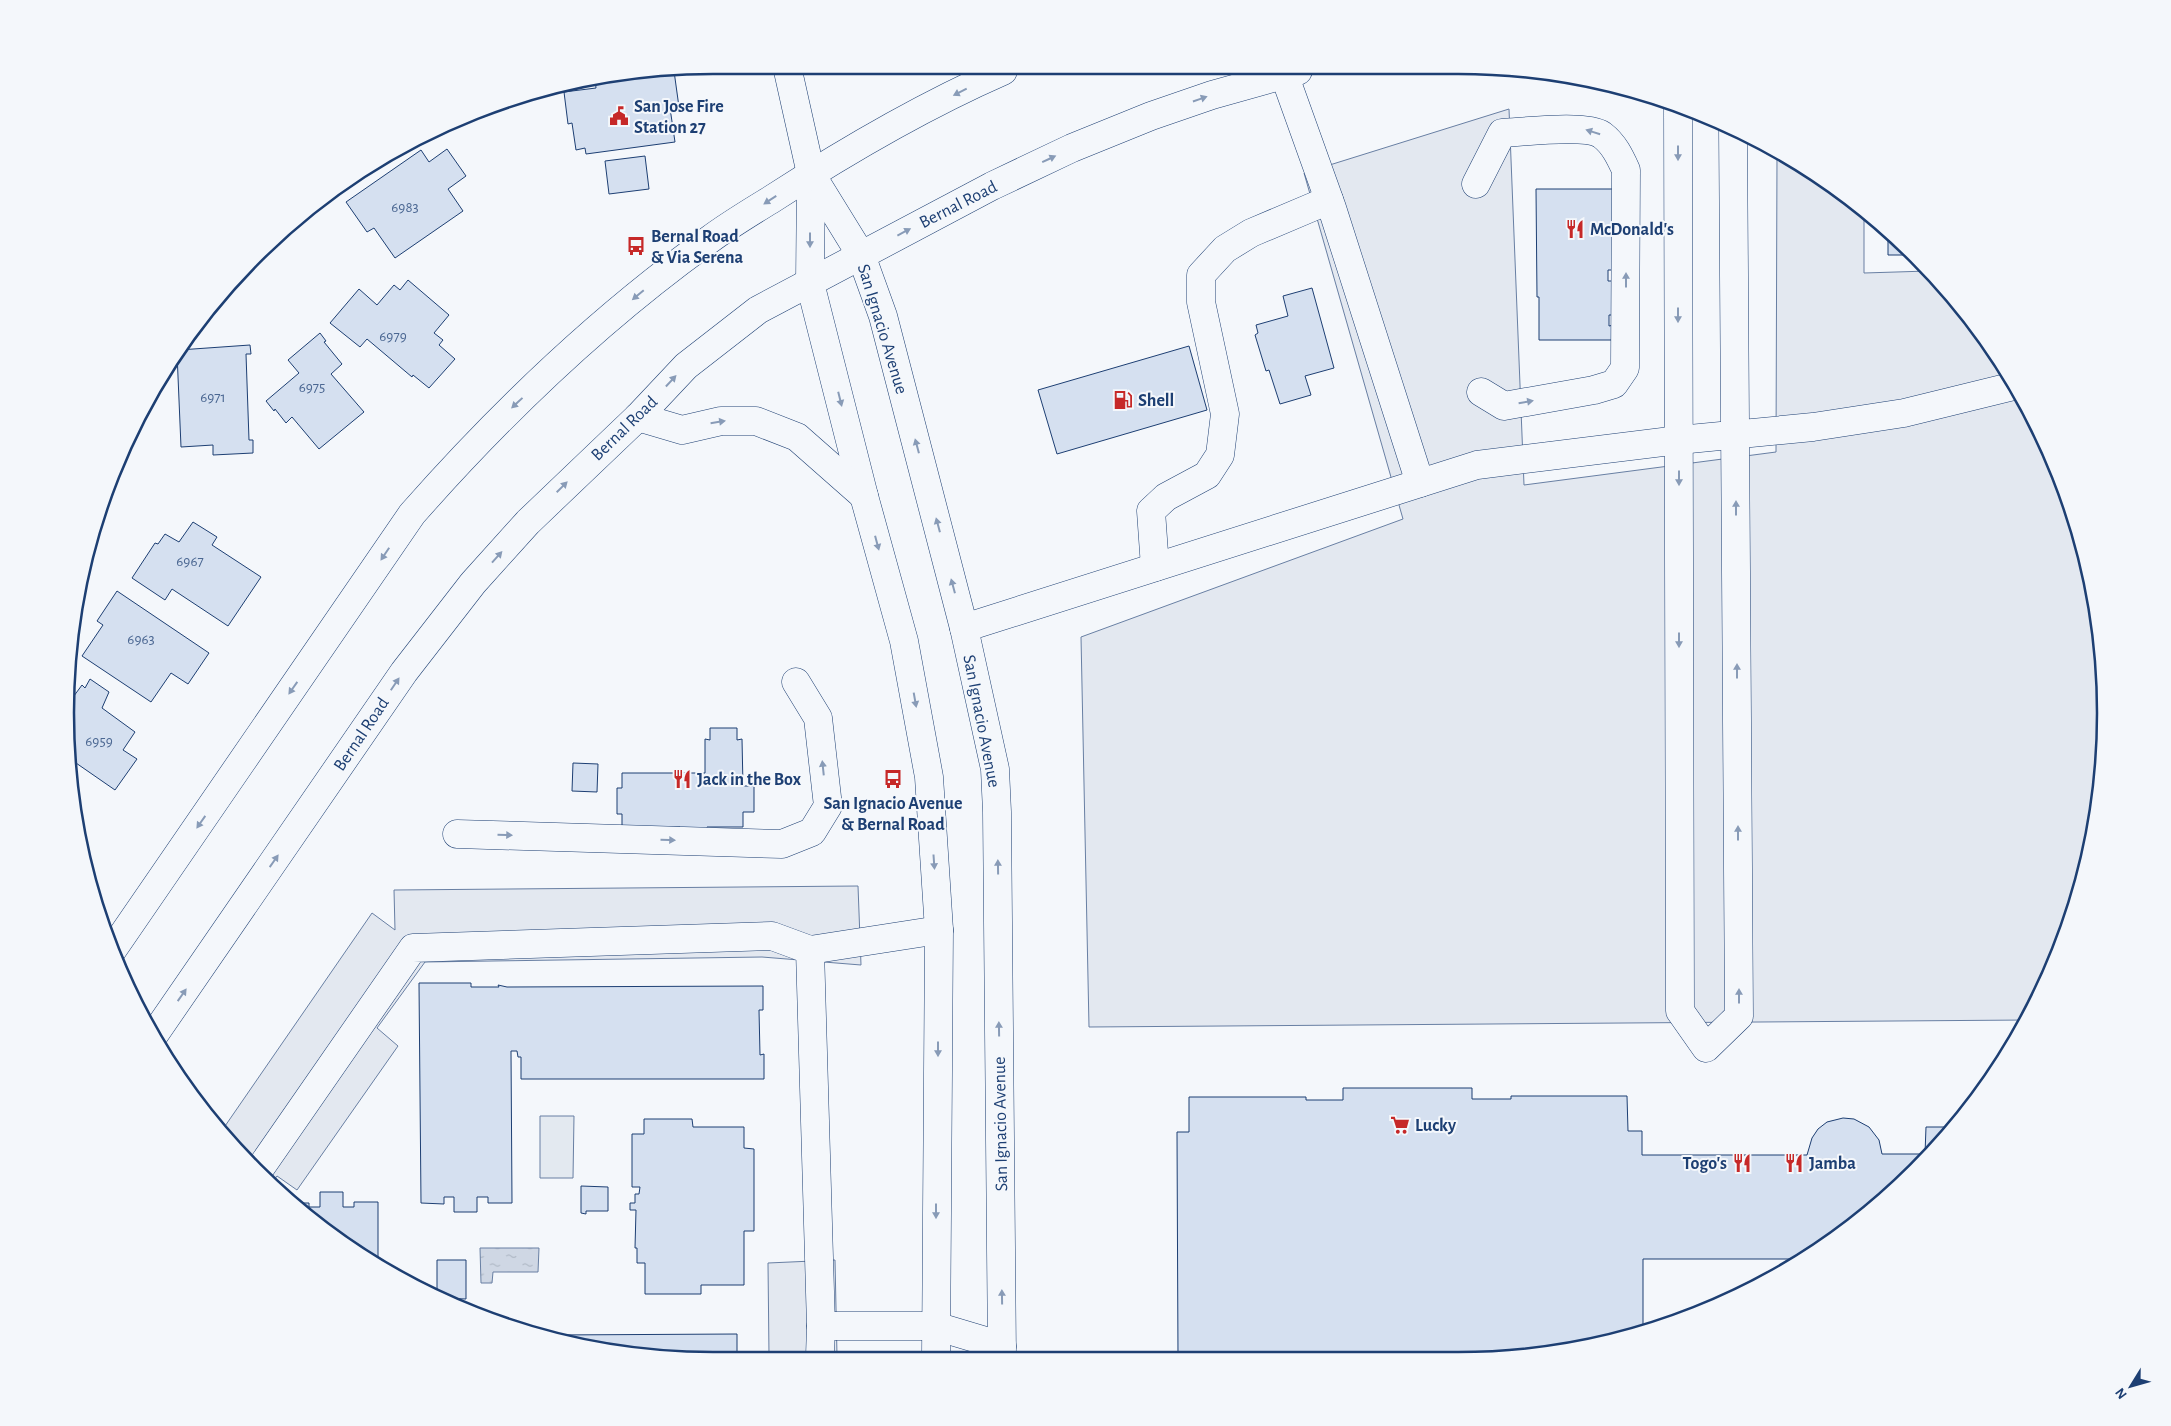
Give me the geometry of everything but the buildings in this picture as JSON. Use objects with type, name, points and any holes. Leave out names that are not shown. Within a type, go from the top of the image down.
[{"type":"main road","name":"San Ignacio Avenue","points":[[789,74],[811,174],[810,283],[864,496],[904,641],[929,776],[939,930],[936,1352]]},
{"type":"main road","points":[[117,943],[412,514],[461,459],[580,343],[709,239],[811,174],[885,130],[998,74]]},
{"type":"main road","name":"Bernal Road","points":[[157,1030],[404,672],[473,583],[528,522],[638,417],[686,366],[758,310],[992,186],[1072,148],[1151,116],[1212,95],[1284,74]]},
{"type":"main road","points":[[1292,74],[1329,200],[1420,483]]},
{"type":"main road","points":[[1678,113],[1680,1011],[1706,1048],[1739,1016],[1733,136]]},
{"type":"main road","points":[[1476,184],[1502,133],[1583,129],[1601,134],[1616,149],[1626,170],[1625,368],[1614,384],[1504,406],[1481,392]]},
{"type":"main road","name":"San Ignacio Avenue","points":[[811,174],[862,255],[882,316],[964,628],[995,769],[997,805],[1002,1351]]},
{"type":"main road","points":[[1155,567],[1151,511],[1166,497],[1207,475],[1220,455],[1225,414],[1201,302],[1201,275],[1225,250],[1251,233],[1329,200]]},
{"type":"main road","points":[[964,628],[1477,465],[1679,440],[1736,436],[1813,427],[1904,413],[2008,387]]},
{"type":"main road","points":[[638,417],[682,430],[721,421],[756,421],[797,437],[864,496]]},
{"type":"main road","points":[[457,834],[782,844],[812,832],[828,806],[818,718],[796,682]]},
{"type":"main road","points":[[262,1166],[413,948],[772,936],[810,950],[939,930]]},
{"type":"main road","points":[[810,950],[820,1352]]},
{"type":"main road","points":[[820,1326],[936,1326],[1002,1351]]},
{"type":"shaded area","points":[[1509,109],[1524,485],[1776,452],[1777,158],[1813,181],[1864,220],[1864,273],[1920,271],[1939,292],[1990,358],[2012,393],[2049,468],[2075,548],[2085,588],[2092,630],[2096,671],[2096,755],[2085,838],[2063,918],[2049,958],[2019,1020],[1089,1027],[1081,637],[1403,519],[1304,173]]},
{"type":"shaded area","points":[[858,886],[861,965],[762,957],[425,962],[377,1028],[398,1046],[297,1190],[277,1176],[275,1178],[225,1126],[372,913],[395,930],[394,890]]},
{"type":"shaded area","points":[[540,1116],[574,1116],[573,1178],[540,1178]]},
{"type":"shaded area","points":[[835,1260],[837,1352],[769,1352],[768,1263]]},
{"type":"water","points":[[480,1248],[539,1248],[538,1272],[493,1272],[492,1283],[481,1283]]},
{"type":"place","name":"San Jose Fire Station 27","points":[[619,116]]},
{"type":"place","name":"McDonald's","points":[[1575,229]]},
{"type":"place","name":"Bernal Road & Via Serena","points":[[636,246]]},
{"type":"place","name":"Shell","points":[[1123,400]]},
{"type":"place","name":"Jack in the Box","points":[[682,779]]},
{"type":"place","name":"San Ignacio Avenue & Bernal Road","points":[[893,779]]},
{"type":"place","name":"Lucky","points":[[1400,1125]]},
{"type":"place","name":"Togo's","points":[[1742,1163]]},
{"type":"place","name":"Jamba","points":[[1794,1163]]}]
